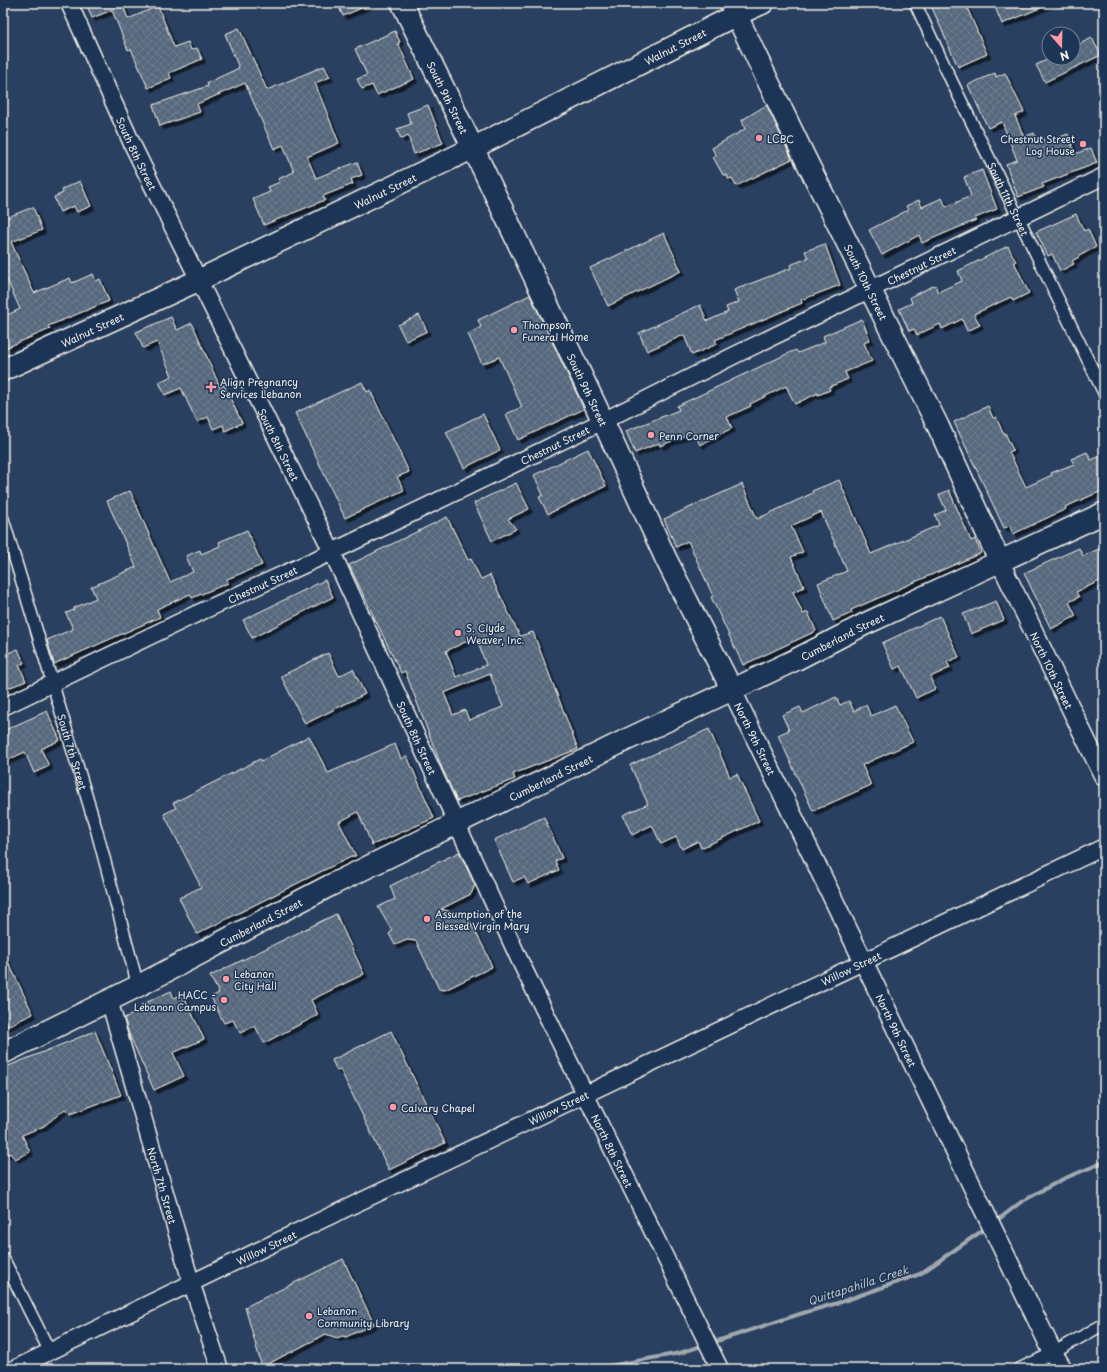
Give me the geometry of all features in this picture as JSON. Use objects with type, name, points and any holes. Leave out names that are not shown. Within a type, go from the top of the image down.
[{"type":"highway","name":"South 9th Street","points":[[402,3],[603,421],[666,559],[732,690]]},
{"type":"highway","name":"Walnut Street","points":[[3,370],[199,280],[473,148],[733,9],[763,3]]},
{"type":"highway","name":"South 10th Street","points":[[733,9],[938,426],[1000,562]]},
{"type":"highway","name":"Cumberland Street","points":[[3,1053],[138,986],[329,886],[591,758],[628,738],[795,660],[865,624],[1104,513]]},
{"type":"main road","name":"North 10th Street","points":[[1000,562],[1104,777]]},
{"type":"main road","name":"North 9th Street","points":[[732,690],[864,961],[985,1215],[1053,1353],[1063,1369]]},
{"type":"street","name":"South 8th Street","points":[[69,3],[134,148],[332,552],[457,823]]},
{"type":"street","name":"South 11th Street","points":[[915,3],[1104,393]]},
{"type":"street","name":"Chestnut Street","points":[[3,707],[194,615],[332,552],[603,421],[735,354],[1104,176]]},
{"type":"street","name":"South 7th Street","points":[[3,519],[96,828],[138,986]]},
{"type":"street","name":"North 8th Street","points":[[457,823],[520,961],[717,1363]]},
{"type":"street","name":"Willow Street","points":[[14,1369],[192,1282],[1104,847]]},
{"type":"street","name":"North 7th Street","points":[[109,1000],[192,1282],[220,1369]]},
{"type":"street","points":[[3,1258],[50,1352]]},
{"type":"street","points":[[1019,1369],[1053,1353],[1104,1324]]},
{"type":"building","points":[[86,3],[127,3],[123,5],[128,19],[158,6],[174,47],[188,42],[191,50],[197,48],[202,59],[169,73],[171,78],[148,88],[131,49],[128,50],[112,10],[92,18]]},
{"type":"building","points":[[337,3],[373,3],[343,16]]},
{"type":"building","points":[[930,3],[965,3],[987,54],[958,67]]},
{"type":"building","points":[[1005,3],[1052,3],[1002,24],[995,7]]},
{"type":"building","points":[[239,28],[267,90],[324,66],[330,77],[315,83],[339,143],[307,157],[316,178],[357,162],[362,175],[351,179],[353,184],[323,196],[325,200],[264,225],[253,199],[270,192],[268,187],[280,182],[278,179],[294,172],[283,145],[274,149],[245,83],[197,104],[200,112],[160,126],[153,105],[208,86],[207,83],[239,68],[225,34]]},
{"type":"building","points":[[395,31],[400,42],[398,43],[414,79],[377,95],[372,85],[362,89],[357,79],[367,75],[355,49]]},
{"type":"building","points":[[1092,38],[1101,55],[1081,65],[1081,43]]},
{"type":"building","points":[[1041,63],[1041,66],[1078,66],[1045,82],[1036,65]]},
{"type":"building","points":[[995,73],[996,77],[1005,73],[1024,112],[1015,116],[1024,137],[1034,133],[1036,138],[1042,136],[1045,143],[1068,134],[1075,154],[1091,148],[1097,163],[1042,184],[1044,187],[1018,197],[1006,164],[1017,160],[1002,122],[988,128],[968,85]]},
{"type":"building","points":[[428,105],[443,143],[414,154],[408,136],[401,139],[397,129],[411,124],[407,113]]},
{"type":"building","name":"LCBC","points":[[767,106],[792,159],[736,186],[732,178],[728,179],[727,175],[723,175],[713,157],[716,156],[712,148],[745,129],[742,120]]},
{"type":"building","points":[[982,170],[997,209],[975,218],[976,220],[922,243],[919,235],[882,255],[869,230],[908,210],[906,206],[919,200],[922,207],[942,198],[946,207],[971,196],[964,177]]},
{"type":"building","points":[[80,181],[91,206],[77,212],[74,206],[60,212],[54,197],[63,193],[62,189]]},
{"type":"building","points":[[33,207],[42,230],[11,242],[34,293],[70,278],[72,283],[93,274],[96,281],[100,279],[109,301],[48,326],[50,329],[3,349],[3,317],[20,309],[3,271],[3,219]]},
{"type":"building","points":[[1076,214],[1084,231],[1088,229],[1096,247],[1072,261],[1074,264],[1060,271],[1052,254],[1048,256],[1036,232]]},
{"type":"building","points":[[664,233],[681,271],[608,306],[590,268]]},
{"type":"building","points":[[825,244],[840,285],[801,300],[802,303],[715,340],[717,344],[692,355],[684,335],[647,351],[639,333],[700,305],[707,321],[728,312],[726,307],[739,302],[734,290],[791,268],[790,265],[808,258],[805,251]]},
{"type":"building","points":[[1008,246],[1029,293],[1013,301],[1011,297],[974,314],[980,325],[967,331],[962,319],[942,329],[940,324],[917,335],[914,329],[909,331],[899,309],[912,303],[910,297],[935,285],[938,292],[962,281],[958,271]]},
{"type":"building","points":[[530,295],[584,409],[518,440],[506,414],[522,407],[499,357],[482,364],[468,334],[481,327],[478,320]]},
{"type":"building","points":[[419,315],[427,331],[406,341],[398,325]]},
{"type":"building","points":[[171,317],[177,330],[192,323],[220,387],[224,385],[242,423],[225,431],[223,425],[213,429],[208,417],[197,422],[181,388],[165,395],[159,382],[172,376],[157,342],[143,348],[136,332]]},
{"type":"building","points":[[862,319],[870,340],[864,343],[872,361],[845,372],[848,379],[829,387],[830,390],[818,395],[818,393],[795,404],[786,386],[750,404],[751,406],[727,417],[732,428],[700,445],[694,432],[660,446],[659,443],[635,453],[626,431],[679,410],[677,406],[791,352],[796,350],[798,353],[825,342],[823,336]]},
{"type":"building","points":[[362,382],[367,392],[370,390],[409,472],[397,477],[404,490],[345,518],[295,413]]},
{"type":"building","points":[[988,406],[993,418],[996,417],[1013,450],[1009,452],[1026,487],[1052,475],[1051,473],[1074,464],[1071,459],[1087,452],[1091,460],[1104,455],[1104,490],[1065,507],[1066,509],[1013,534],[1010,526],[1004,528],[954,422]]},
{"type":"building","points":[[483,414],[500,450],[464,468],[446,432]]},
{"type":"building","points":[[588,449],[606,486],[548,514],[539,497],[543,495],[534,475]]},
{"type":"building","points":[[839,480],[871,554],[939,525],[935,515],[946,510],[939,495],[949,490],[971,541],[975,539],[981,553],[851,610],[852,613],[833,621],[818,583],[847,571],[821,512],[791,526],[803,552],[791,557],[804,587],[793,592],[803,614],[808,612],[816,631],[743,665],[711,597],[713,596],[688,541],[676,547],[664,519],[742,484],[757,519],[813,493],[812,491]]},
{"type":"building","points":[[516,483],[529,509],[508,519],[516,529],[492,541],[474,503]]},
{"type":"building","points":[[130,491],[170,582],[193,572],[186,556],[200,550],[201,554],[220,546],[219,542],[247,530],[262,565],[227,579],[228,583],[192,598],[190,594],[157,609],[160,617],[54,664],[47,640],[73,629],[66,613],[96,598],[91,587],[136,567],[107,501]]},
{"type":"building","points":[[447,517],[468,560],[471,559],[481,579],[490,575],[520,636],[533,632],[578,749],[513,774],[515,779],[457,801],[442,768],[405,671],[401,673],[349,565]],"holes":[[[476,637],[486,665],[456,677],[446,651]],[[490,674],[503,707],[469,720],[465,710],[453,715],[444,693]]]},
{"type":"building","points":[[1079,548],[1083,556],[1101,548],[1104,555],[1104,579],[1076,592],[1079,597],[1069,602],[1076,616],[1051,629],[1024,573]]},
{"type":"building","points":[[325,580],[333,597],[252,638],[243,620]]},
{"type":"building","points":[[996,601],[1004,620],[971,634],[963,614]]},
{"type":"building","points":[[940,616],[959,657],[947,662],[950,668],[930,677],[935,689],[916,698],[901,666],[894,669],[882,643]]},
{"type":"building","points":[[18,649],[24,663],[19,665],[26,681],[3,690],[3,655]]},
{"type":"building","points":[[328,653],[339,676],[353,669],[365,694],[305,724],[281,676]]},
{"type":"building","points":[[836,697],[840,705],[849,701],[854,711],[866,705],[871,716],[895,705],[913,742],[862,765],[871,785],[813,811],[778,735],[789,730],[782,715],[800,707],[803,713]]},
{"type":"building","points":[[47,711],[60,740],[41,749],[49,766],[34,773],[25,752],[3,762],[3,731]]},
{"type":"building","points":[[709,729],[730,777],[737,774],[759,821],[701,848],[698,841],[682,849],[676,837],[661,844],[652,825],[632,835],[623,815],[648,804],[630,765]]},
{"type":"building","points":[[309,736],[328,773],[395,744],[401,759],[407,756],[434,818],[372,845],[358,812],[339,822],[356,856],[353,856],[314,875],[197,934],[179,898],[201,887],[164,814],[176,808],[173,803],[260,759],[261,761]]},
{"type":"building","points":[[544,817],[562,858],[555,861],[559,870],[528,884],[524,877],[513,882],[494,840]]},
{"type":"building","name":"Assumption of the Blessed Virgin Mary","points":[[459,852],[475,885],[471,894],[441,909],[468,917],[492,967],[445,990],[439,989],[416,941],[407,940],[395,945],[389,934],[392,931],[378,907],[395,899],[390,886]]},
{"type":"building","points":[[336,914],[364,974],[311,1000],[318,1015],[264,1043],[255,1026],[240,1033],[233,1020],[224,1023],[211,997],[219,993],[210,976]]},
{"type":"building","points":[[3,951],[33,1014],[3,1028]]},
{"type":"building","points":[[171,991],[174,998],[183,994],[204,1039],[173,1053],[184,1076],[154,1090],[129,1034],[124,1018],[143,1010],[141,1005]]},
{"type":"building","points":[[95,1031],[121,1095],[70,1114],[65,1109],[44,1126],[22,1135],[30,1152],[15,1159],[10,1153],[3,1156],[3,1070],[6,1067]]},
{"type":"building","name":"Calvary Chapel","points":[[391,1031],[445,1143],[389,1170],[340,1069],[337,1071],[332,1060]]},
{"type":"building","name":"Lebanon Community Library","points":[[343,1259],[374,1324],[346,1337],[342,1336],[337,1338],[326,1334],[262,1367],[245,1307]]},
{"type":"waterway","name":"Quittapahilla Creek","points":[[995,1222],[1021,1202],[1063,1179],[1104,1162]]},
{"type":"waterway","name":"Quittapahilla Creek","points":[[711,1343],[841,1302],[920,1274],[986,1228]]},
{"type":"waterway","name":"Quittapahilla Creek","points":[[593,1369],[680,1353],[704,1345]]},
{"type":"place","name":"LCBC","points":[[759,138]]},
{"type":"place","name":"Chestnut Street Log House","points":[[1083,144]]},
{"type":"place","name":"Thompson Funeral Home","points":[[514,330]]},
{"type":"place","name":"Align Pregnancy Services Lebanon","points":[[211,387]]},
{"type":"place","name":"Penn Corner","points":[[651,435]]},
{"type":"place","name":"S. Clyde Weaver, Inc.","points":[[458,633]]},
{"type":"place","name":"Assumption of the Blessed Virgin Mary","points":[[427,919]]},
{"type":"place","name":"Lebanon City Hall","points":[[226,979]]},
{"type":"place","name":"HACC - Lebanon Campus","points":[[224,1000]]},
{"type":"place","name":"Calvary Chapel","points":[[393,1107]]},
{"type":"place","name":"Lebanon Community Library","points":[[309,1316]]}]
